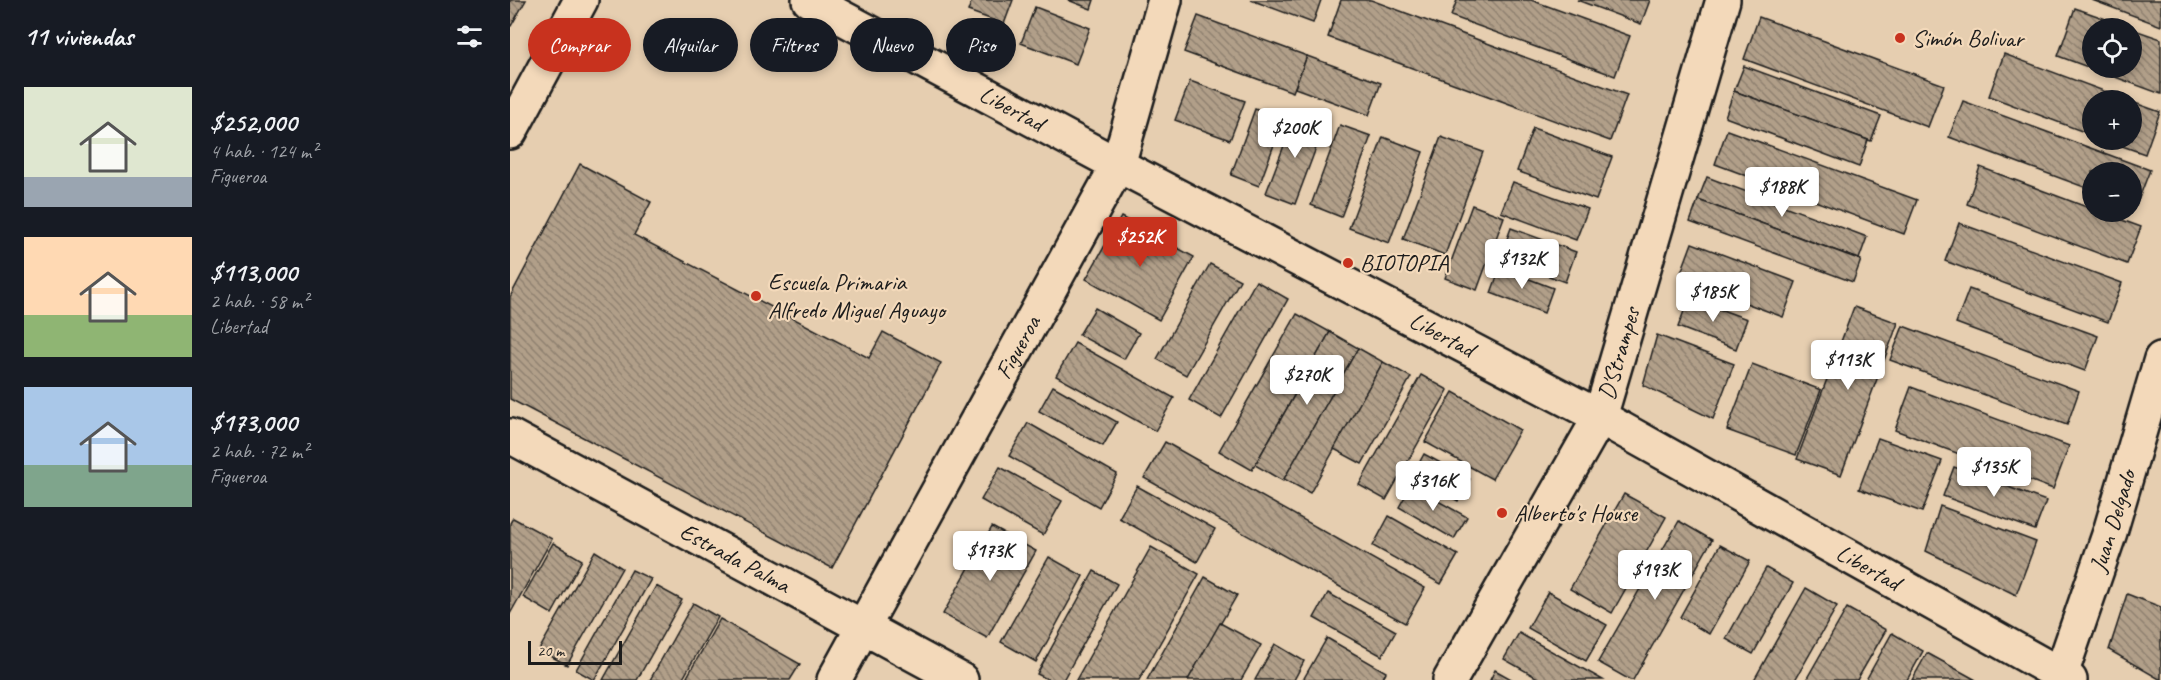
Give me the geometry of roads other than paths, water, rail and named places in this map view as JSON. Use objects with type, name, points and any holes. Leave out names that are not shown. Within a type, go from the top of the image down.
[{"type":"street","points":[[510,132],[581,0]]},
{"type":"street","name":"Libertad","points":[[808,0],[1600,417],[2063,678]]},
{"type":"street","name":"Figueroa","points":[[834,680],[1118,165],[1165,0]]},
{"type":"street","name":"D'Strampes","points":[[1450,680],[1600,417],[1723,0]]},
{"type":"street","name":"Juan Delgado","points":[[2063,678],[2110,532],[2161,359]]},
{"type":"street","name":"Estrada Palma","points":[[510,436],[961,680]]},
{"type":"place","name":"Simón Bolivar","points":[[1900,38]]},
{"type":"place","name":"BIOTOPIA","points":[[1348,263]]},
{"type":"place","name":"Escuela Primaria Alfredo Miguel Aguayo","points":[[756,296]]},
{"type":"place","name":"Alberto's House","points":[[1502,513]]}]
